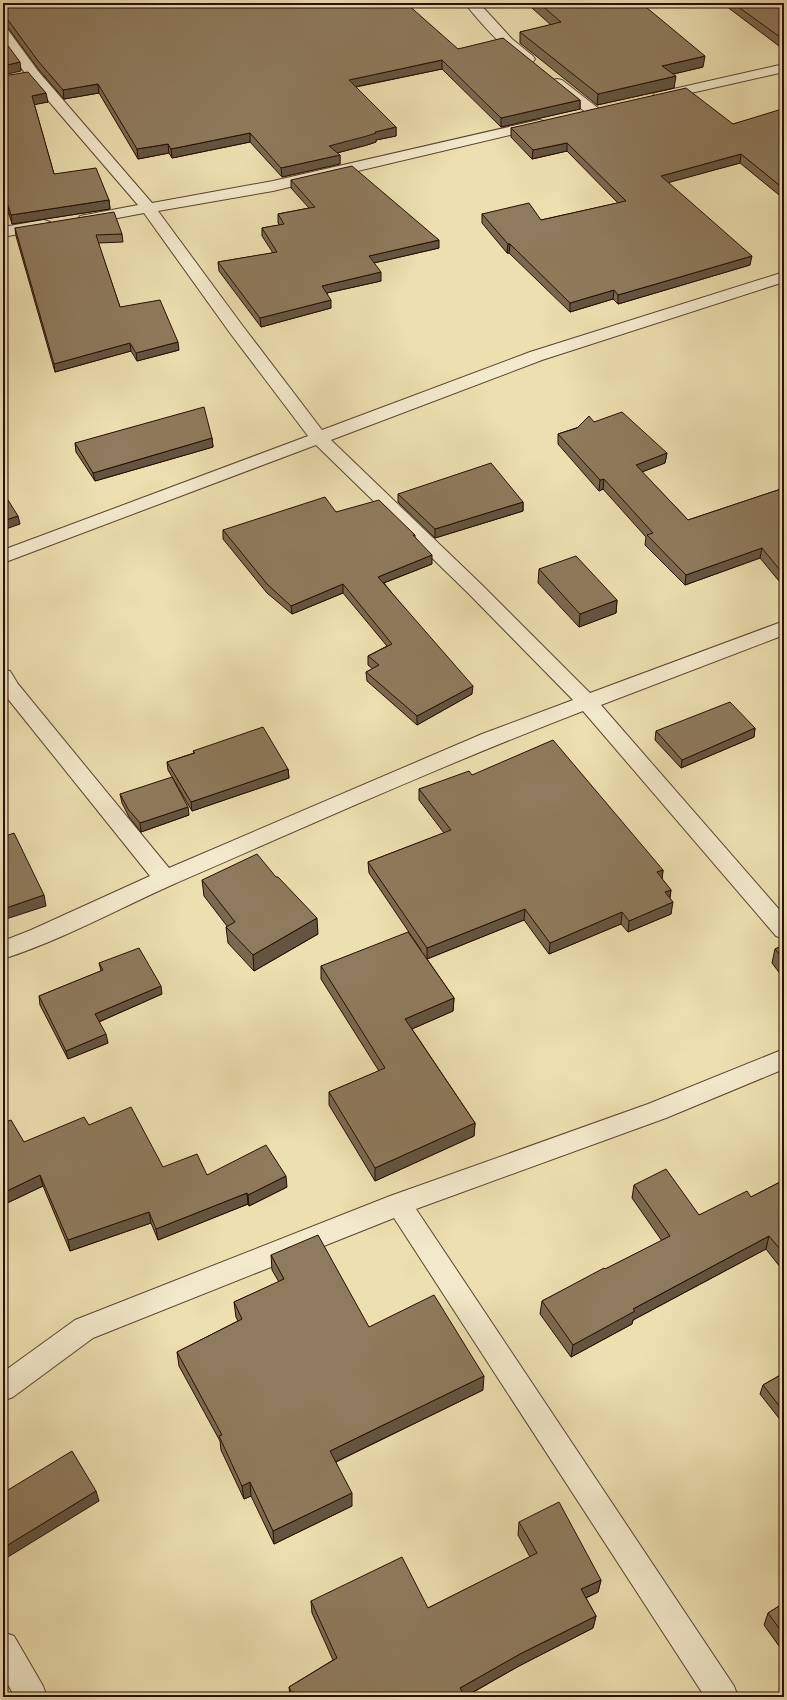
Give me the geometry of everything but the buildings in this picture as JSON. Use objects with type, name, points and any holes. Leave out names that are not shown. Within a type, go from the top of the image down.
[{"type":"street","points":[[472,3],[507,42],[593,111]]},
{"type":"street","points":[[3,33],[25,76],[149,209],[236,329],[319,438],[476,588],[587,702],[784,930]]},
{"type":"street","points":[[646,99],[784,68]]},
{"type":"street","points":[[578,115],[608,108]]},
{"type":"street","points":[[72,221],[149,209],[273,186],[555,120]]},
{"type":"street","points":[[3,232],[57,223]]},
{"type":"street","points":[[3,557],[536,356],[784,277]]},
{"type":"street","points":[[3,950],[39,936],[165,879],[489,739],[784,628]]},
{"type":"street","points":[[3,676],[165,879]]},
{"type":"street","points":[[3,1388],[84,1329],[399,1204],[657,1111],[784,1059]]},
{"type":"street","points":[[399,1204],[723,1697]]},
{"type":"street","points":[[3,1647],[32,1697]]}]
